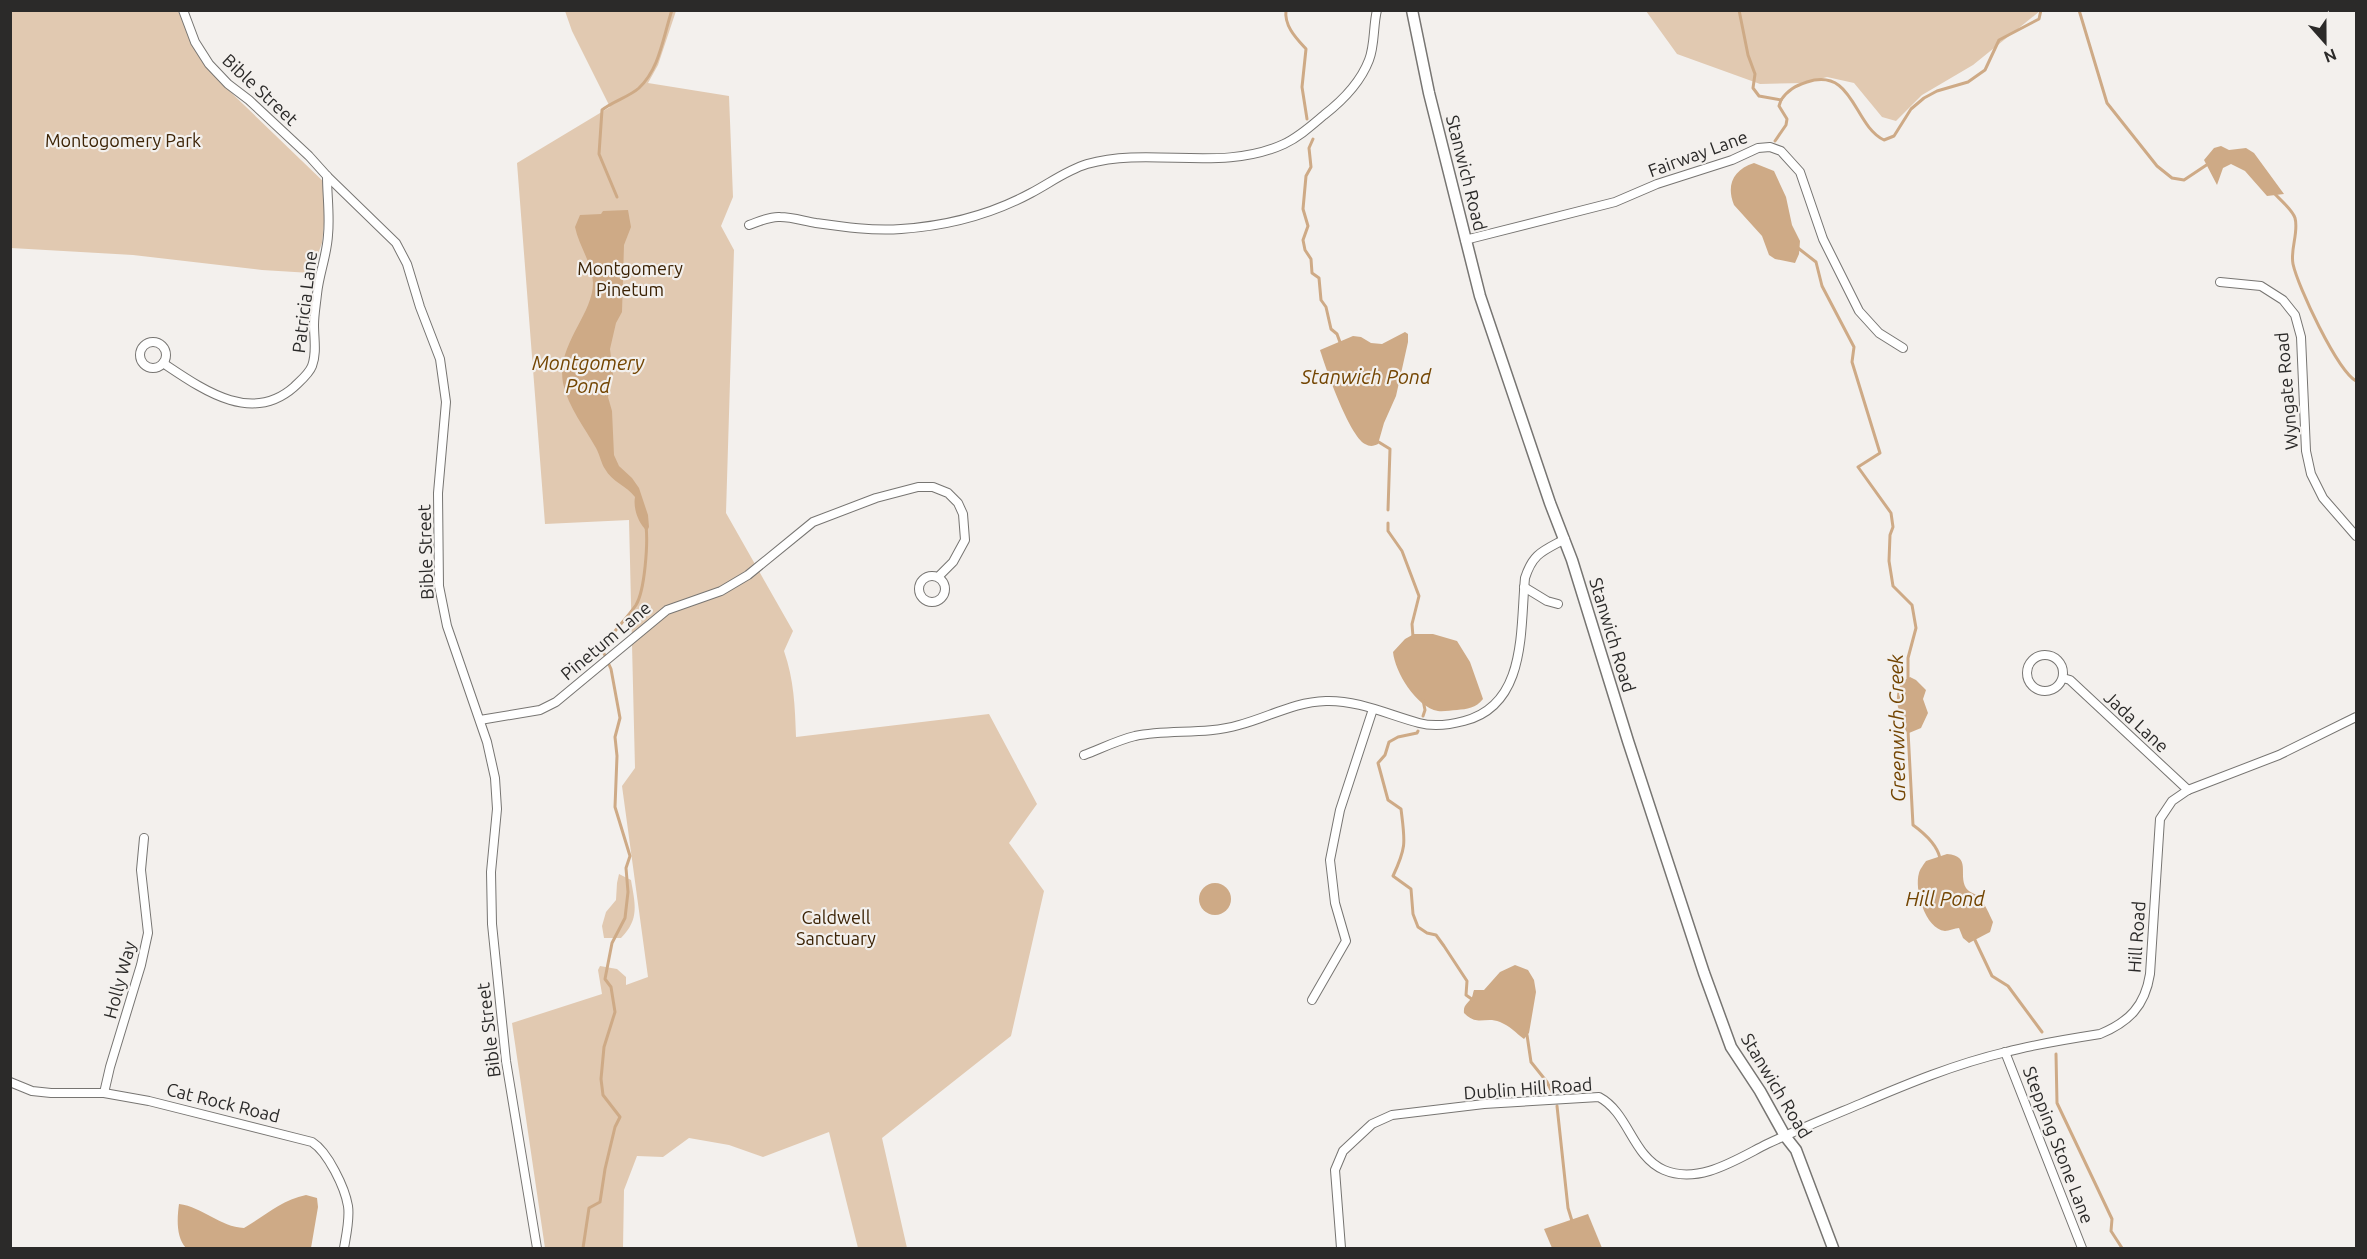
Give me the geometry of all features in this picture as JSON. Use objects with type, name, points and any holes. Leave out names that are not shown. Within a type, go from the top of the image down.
[{"type":"street","name":"Bible Street","points":[[183,10],[195,42],[209,64],[228,84],[249,100],[309,156],[396,243],[407,264],[442,368],[446,402],[438,493],[440,586],[450,637],[492,760],[497,796],[490,894],[500,1004],[509,1081],[537,1248]]},
{"type":"street","points":[[749,225],[778,217],[853,229],[875,231],[905,229],[985,213],[1031,193],[1066,173],[1102,161],[1146,157],[1227,159],[1264,152],[1285,144],[1301,134],[1337,105],[1359,79],[1370,59],[1377,10]]},
{"type":"street","name":"Stanwich Road","points":[[1412,10],[1429,93],[1465,240],[1501,358],[1550,503],[1565,539],[1676,888],[1728,1038],[1785,1136],[1796,1150],[1833,1248]]},
{"type":"street","name":"Fairway Lane","points":[[1465,240],[1615,202],[1657,184],[1732,160],[1758,148],[1770,147],[1781,151],[1800,172],[1823,239],[1859,312],[1879,333],[1903,348]]},
{"type":"street","name":"Patricia Lane","points":[[163,363],[211,393],[223,399],[241,403],[265,402],[284,396],[300,382],[312,368],[315,352],[314,322],[318,284],[328,235],[327,176]]},
{"type":"street","name":"Wyngate Road","points":[[2220,282],[2261,286],[2283,300],[2295,315],[2301,337],[2306,451],[2311,474],[2324,498],[2356,536]]},
{"type":"street","name":"Pinetum Lane","points":[[480,720],[540,710],[556,702],[667,610],[722,591],[748,575],[813,522],[867,501],[910,488],[933,487],[948,493],[958,503],[963,514],[965,540],[953,562],[938,578]]},
{"type":"street","points":[[1084,755],[1135,736],[1211,731],[1241,725],[1282,708],[1309,702],[1352,702],[1436,725],[1469,720],[1493,707],[1510,686],[1516,669],[1524,587],[1529,564],[1536,554],[1565,539]]},
{"type":"street","points":[[1524,587],[1547,601],[1558,604]]},
{"type":"street","name":"Jada Lane","points":[[2047,655],[2061,664],[2063,678],[2051,691],[2040,691],[2030,684],[2028,667],[2035,658],[2047,655]]},
{"type":"street","name":"Jada Lane","points":[[2063,678],[2070,680],[2188,790]]},
{"type":"street","points":[[1312,1000],[1346,941],[1335,903],[1330,860],[1340,810],[1373,709]]},
{"type":"street","name":"Hill Road","points":[[1785,1136],[1926,1076],[2005,1052],[2100,1034],[2131,1015],[2142,1002],[2147,990],[2160,819],[2172,801],[2188,790],[2279,755],[2356,717]]},
{"type":"street","name":"Holly Way","points":[[104,1093],[148,933],[141,870],[144,838]]},
{"type":"street","name":"Stepping Stone Lane","points":[[2005,1052],[2082,1248]]},
{"type":"street","name":"Cat Rock Road","points":[[10,1082],[32,1091],[51,1094],[104,1093],[188,1110],[300,1138],[316,1145],[332,1166],[349,1207],[344,1248]]},
{"type":"street","name":"Dublin Hill Road","points":[[1341,1248],[1335,1170],[1343,1151],[1372,1124],[1392,1116],[1484,1104],[1599,1097],[1615,1109],[1626,1130],[1647,1159],[1665,1171],[1689,1174],[1709,1172],[1785,1136]]},
{"type":"green space","name":"Montogomery Park","points":[[10,11],[178,11],[193,45],[218,80],[328,186],[322,243],[311,273],[262,270],[133,255],[11,248]]},
{"type":"green space","name":"Caldwell Sanctuary","points":[[565,11],[676,11],[658,65],[648,83],[729,96],[733,197],[721,226],[734,250],[726,513],[793,631],[784,651],[792,683],[796,737],[989,714],[1037,804],[1009,843],[1044,891],[1011,1036],[882,1138],[907,1248],[858,1248],[829,1132],[763,1157],[729,1145],[689,1138],[663,1157],[637,1156],[624,1190],[623,1248],[545,1248],[512,1023],[602,994],[598,970],[600,966],[617,969],[626,977],[626,985],[648,977],[622,786],[635,768],[629,520],[545,524],[517,163],[610,107],[572,31]]},
{"type":"green space","points":[[1646,11],[2040,11],[1973,65],[1922,95],[1896,121],[1882,117],[1854,83],[1827,77],[1805,83],[1760,84],[1677,54]]},
{"type":"green space","points":[[619,874],[631,880],[635,904],[634,918],[621,938],[604,938],[602,926],[606,912],[616,900]]},
{"type":"water","points":[[2221,146],[2229,150],[2246,148],[2254,153],[2284,194],[2267,196],[2245,171],[2231,164],[2223,168],[2217,185],[2204,160],[2214,148]]},
{"type":"water","points":[[1754,163],[1774,171],[1786,197],[1792,225],[1800,241],[1799,254],[1795,263],[1775,259],[1769,255],[1762,236],[1734,205],[1731,191],[1733,179],[1741,170]]},
{"type":"water","name":"Montgomery Pond","points":[[628,210],[631,227],[624,245],[622,312],[616,323],[610,349],[613,374],[608,397],[612,411],[614,455],[619,466],[639,488],[648,515],[647,531],[637,515],[635,497],[605,469],[596,448],[573,409],[565,392],[562,369],[569,343],[587,307],[593,283],[575,227],[580,215]]},
{"type":"water","name":"Stanwich Pond","points":[[1405,332],[1408,334],[1408,342],[1396,396],[1378,444],[1369,446],[1359,438],[1345,415],[1320,350],[1353,336],[1361,337],[1371,343],[1382,344]]},
{"type":"water","points":[[1414,634],[1433,634],[1457,641],[1470,662],[1483,699],[1474,706],[1457,710],[1440,711],[1422,703],[1402,678],[1393,652],[1405,639]]},
{"type":"water","points":[[1910,677],[1926,690],[1923,699],[1928,713],[1921,728],[1909,733],[1906,731],[1901,716],[1897,694],[1899,687]]},
{"type":"water","name":"Hill Pond","points":[[1947,854],[1955,855],[1962,862],[1966,888],[1978,896],[1993,922],[1990,932],[1969,943],[1963,938],[1959,928],[1945,931],[1938,929],[1927,916],[1920,898],[1918,880],[1922,867],[1926,861]]},
{"type":"water","points":[[1215,883],[1226,888],[1231,899],[1226,910],[1215,915],[1204,910],[1199,899],[1204,888]]},
{"type":"water","points":[[1515,965],[1528,970],[1534,980],[1536,992],[1529,1033],[1524,1039],[1500,1022],[1473,1019],[1464,1013],[1464,1008],[1474,990],[1484,990],[1500,972]]},
{"type":"water","points":[[306,1195],[317,1198],[318,1207],[311,1248],[186,1248],[180,1239],[179,1204],[196,1209],[235,1227],[244,1228],[281,1204]]},
{"type":"water","points":[[1588,1214],[1602,1248],[1552,1248],[1544,1229]]},
{"type":"waterway","points":[[617,197],[599,154],[602,110],[635,91],[646,80],[660,52],[672,10]]},
{"type":"waterway","points":[[1286,10],[1289,26],[1306,49],[1302,87],[1307,119]]},
{"type":"waterway","name":"Greenwich Creek","points":[[1739,10],[1748,55],[1755,74],[1753,88],[1759,96],[1781,100]]},
{"type":"waterway","points":[[1781,100],[1792,89],[1807,82],[1823,80],[1834,83],[1844,90],[1865,122],[1884,140],[1894,136],[1911,109],[1924,98],[1937,91],[1968,82],[1985,70],[1999,40],[2039,19],[2041,10]]},
{"type":"waterway","points":[[2079,10],[2107,103],[2157,166],[2172,178],[2184,180],[2208,164]]},
{"type":"waterway","name":"Greenwich Creek","points":[[1775,141],[1786,125],[1787,119],[1779,106],[1781,100]]},
{"type":"waterway","points":[[1313,139],[1309,148],[1311,167],[1306,176],[1303,209],[1308,226],[1303,240],[1305,250],[1311,259],[1312,273],[1319,278],[1321,300],[1326,307],[1331,329],[1337,334],[1341,345]]},
{"type":"waterway","points":[[2274,193],[2289,208],[2295,218],[2296,229],[2292,258],[2302,290],[2329,345],[2348,374],[2356,381]]},
{"type":"waterway","name":"Greenwich Creek","points":[[1798,248],[1816,262],[1822,286],[1854,347],[1852,362],[1880,453],[1858,467],[1891,513],[1893,527],[1890,535],[1889,561],[1893,586],[1912,605],[1916,628],[1908,658],[1908,680]]},
{"type":"waterway","points":[[1377,441],[1390,449],[1388,510]]},
{"type":"waterway","points":[[1388,523],[1388,531],[1402,551],[1419,596],[1412,624],[1413,637]]},
{"type":"waterway","points":[[583,1248],[589,1208],[600,1202],[605,1169],[615,1127],[620,1117],[603,1095],[601,1079],[604,1047],[615,1012],[611,987],[605,979],[612,943],[625,918],[628,892],[626,868],[630,856],[615,807],[617,756],[615,737],[620,718],[611,669],[602,649],[639,598],[645,566],[646,526]]},
{"type":"waterway","points":[[1423,700],[1425,710],[1423,716]]},
{"type":"waterway","points":[[1418,731],[1389,742],[1385,755],[1378,763],[1388,800],[1401,809],[1404,844],[1393,876],[1411,889],[1413,914],[1418,927],[1427,933],[1436,935],[1467,981],[1466,995],[1473,1000]]},
{"type":"waterway","name":"Greenwich Creek","points":[[1908,731],[1913,825],[1930,840],[1940,858]]},
{"type":"waterway","name":"Greenwich Creek","points":[[1974,938],[1992,976],[2008,986],[2042,1032]]},
{"type":"waterway","points":[[1527,1035],[1531,1062],[1547,1082],[1553,1094]]},
{"type":"waterway","name":"Greenwich Creek","points":[[2056,1054],[2057,1103],[2112,1219],[2111,1231],[2122,1248]]},
{"type":"waterway","points":[[1557,1106],[1568,1208],[1572,1221]]},
{"type":"park label","name":"Montgomery Pinetum","points":[[630,279]]}]
